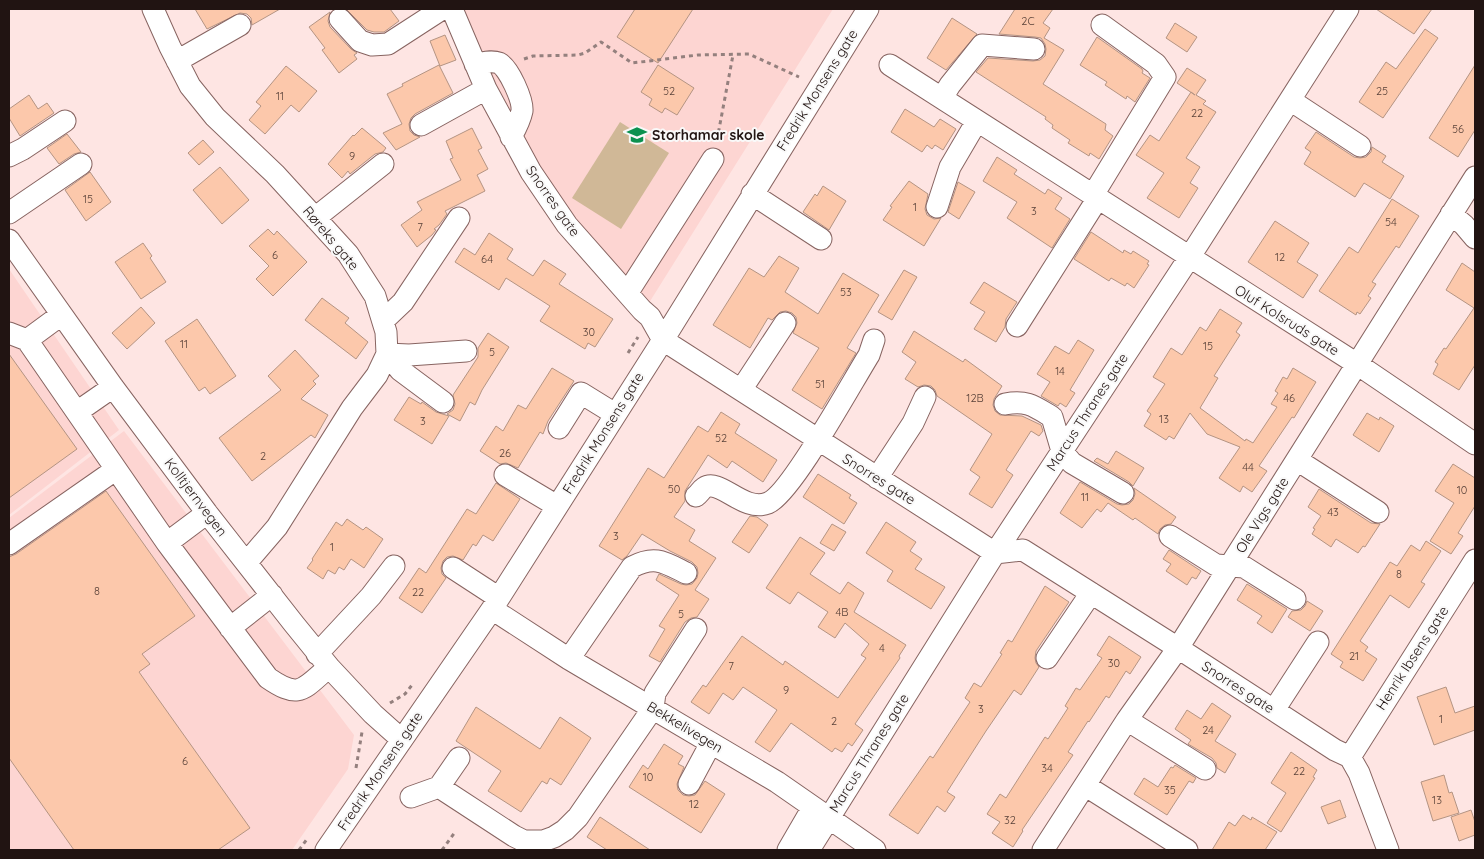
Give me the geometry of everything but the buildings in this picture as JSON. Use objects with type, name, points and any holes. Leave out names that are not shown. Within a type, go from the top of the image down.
[{"type":"street","name":"Røreks gate","points":[[153,9],[190,86],[216,117],[276,174],[348,254],[375,296],[386,332],[387,354]]},
{"type":"street","points":[[340,19],[360,41],[372,45],[388,44],[442,9]]},
{"type":"street","name":"Snorres gate","points":[[452,9],[486,89],[531,172],[567,225],[650,317],[662,340],[995,553],[1023,550],[1335,750],[1350,757]]},
{"type":"street","name":"Fredrik Monsens gate","points":[[326,850],[495,604],[868,9]]},
{"type":"street","name":"Marcus Thranes gate","points":[[821,812],[995,553],[1189,258],[1348,9]]},
{"type":"street","points":[[177,61],[240,24]]},
{"type":"street","points":[[1017,326],[1165,77],[1156,64],[1102,25]]},
{"type":"street","points":[[942,98],[982,45],[1034,49]]},
{"type":"street","points":[[476,64],[492,62],[506,68],[518,93],[522,109],[520,122],[511,137]]},
{"type":"street","name":"Oluf Kolsruds gate","points":[[890,65],[1357,364],[1475,444]]},
{"type":"street","points":[[421,125],[486,89]]},
{"type":"street","points":[[1290,100],[1360,146]]},
{"type":"street","points":[[937,207],[950,167],[977,121]]},
{"type":"street","points":[[9,156],[23,150],[66,122]]},
{"type":"street","points":[[628,292],[713,159]]},
{"type":"street","points":[[9,213],[81,164]]},
{"type":"street","points":[[315,218],[383,164]]},
{"type":"street","name":"Ole Vigs gate","points":[[1043,850],[1127,720],[1178,648],[1475,177]]},
{"type":"street","points":[[752,194],[822,239]]},
{"type":"street","points":[[1451,214],[1475,238]]},
{"type":"street","points":[[383,321],[403,302],[459,218]]},
{"type":"street","name":"Kolltjernvegen","points":[[9,240],[113,387],[207,513],[323,661],[373,714],[401,739]]},
{"type":"street","points":[[61,315],[18,336],[77,412],[115,470],[167,543],[268,678],[282,688],[293,692],[305,687],[394,566]]},
{"type":"street","points":[[741,390],[785,323]]},
{"type":"street","points":[[696,496],[705,487],[715,485],[748,504],[759,506],[770,503],[786,488],[817,440],[869,355],[874,340]]},
{"type":"street","points":[[387,354],[409,355],[466,351]]},
{"type":"street","points":[[387,354],[400,370],[443,402]]},
{"type":"street","points":[[246,562],[277,527],[352,408],[377,375],[387,354]]},
{"type":"street","points":[[77,412],[113,387]]},
{"type":"street","points":[[560,428],[581,393],[615,414]]},
{"type":"street","points":[[876,478],[913,423],[925,397]]},
{"type":"street","points":[[1005,404],[1018,401],[1033,405],[1052,417],[1062,451],[1072,463],[1122,492]]},
{"type":"street","points":[[1297,460],[1378,512]]},
{"type":"street","points":[[9,544],[115,470]]},
{"type":"street","points":[[505,475],[557,506]]},
{"type":"street","points":[[167,543],[207,513]]},
{"type":"street","points":[[1170,536],[1216,565],[1244,567],[1295,599]]},
{"type":"street","points":[[569,658],[632,567],[645,560],[660,561],[686,573]]},
{"type":"street","name":"Henrik Ibsens gate","points":[[1350,757],[1475,560]]},
{"type":"street","name":"Bekkelivegen","points":[[453,568],[495,604],[569,658],[777,782],[875,850]]},
{"type":"street","points":[[1047,658],[1091,593]]},
{"type":"street","points":[[230,628],[272,595]]},
{"type":"street","points":[[439,787],[524,841],[543,841],[554,837],[565,830],[578,817],[653,708],[655,693],[696,630]]},
{"type":"street","points":[[1274,710],[1318,642]]},
{"type":"street","points":[[1127,720],[1205,770]]},
{"type":"street","points":[[689,784],[711,743]]},
{"type":"street","points":[[1350,757],[1359,773],[1388,850]]},
{"type":"street","points":[[411,797],[439,787],[459,758]]},
{"type":"street","points":[[1086,786],[1187,850]]},
{"type":"street","points":[[788,850],[821,812]]},
{"type":"street","points":[[809,850],[821,812]]},
{"type":"path","points":[[506,68],[534,56],[568,56],[585,53],[601,42],[632,63],[698,55],[748,54],[799,77]]},
{"type":"path","points":[[713,159],[733,55]]},
{"type":"path","points":[[442,850],[455,832]]},
{"type":"shaded area","name":"Storhamar skole","points":[[462,9],[833,9],[647,306],[614,271],[535,166],[504,105]]},
{"type":"shaded area","points":[[620,122],[669,153],[621,229],[572,198]]},
{"type":"shaded area","points":[[9,269],[119,430],[9,515]]},
{"type":"shaded area","points":[[124,431],[354,735],[348,769],[292,850],[9,850],[9,518]]},
{"type":"place","name":"Storhamar skole","points":[[637,135]]}]
